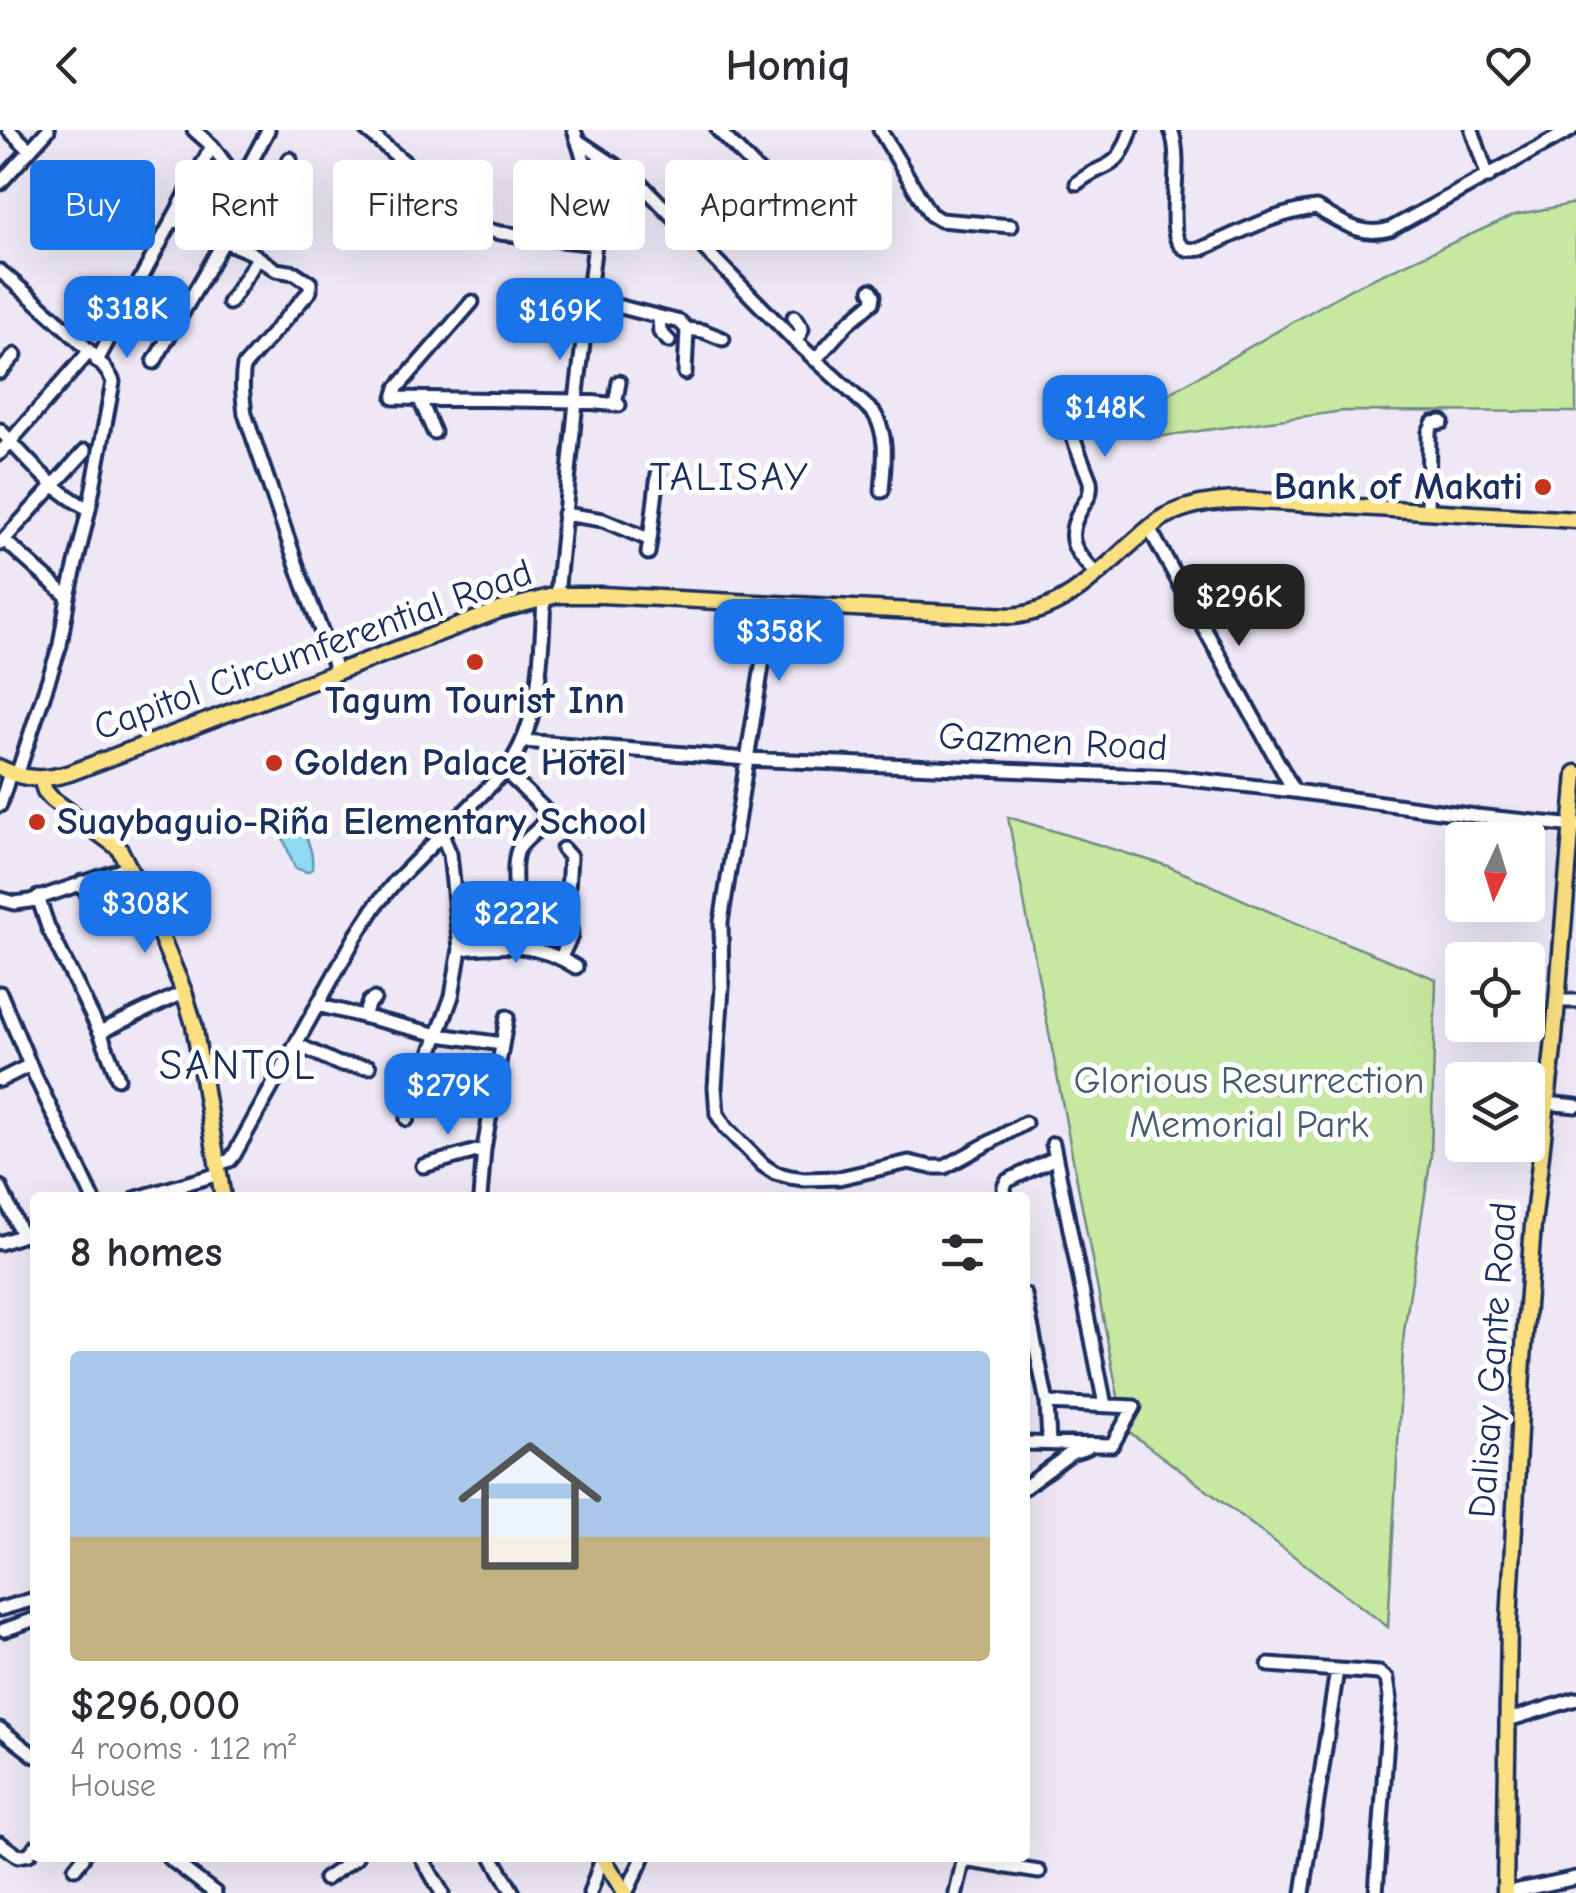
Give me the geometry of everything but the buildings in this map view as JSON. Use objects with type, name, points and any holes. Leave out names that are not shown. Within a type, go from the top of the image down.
[{"type":"main road","name":"Capitol Circumferential Road","points":[[9,772],[40,779],[82,768],[500,610],[550,596],[601,595],[993,616],[1026,614],[1067,598],[1174,511],[1208,502],[1576,520]]},
{"type":"main road","name":"Dalisay Gante Road","points":[[1505,1893],[1509,1622],[1522,1373],[1576,773]]},
{"type":"main road","points":[[40,779],[52,799],[113,842],[130,866],[184,992],[198,1040],[222,1192]]},
{"type":"main road","points":[[605,1862],[626,1893]]},
{"type":"street","points":[[9,130],[30,150]]},
{"type":"street","points":[[0,183],[48,130]]},
{"type":"street","points":[[194,130],[222,160]]},
{"type":"street","points":[[252,160],[268,130]]},
{"type":"street","points":[[366,130],[434,186],[450,220],[513,234]]},
{"type":"street","points":[[718,130],[747,160]]},
{"type":"street","points":[[1077,183],[1124,152],[1130,130]]},
{"type":"street","points":[[1170,130],[1176,151],[1176,240],[1189,250],[1311,208],[1362,232],[1380,232],[1571,130]]},
{"type":"street","points":[[1472,130],[1488,177]]},
{"type":"street","points":[[884,131],[930,214],[940,220],[1012,226]]},
{"type":"street","points":[[576,135],[584,160]]},
{"type":"street","points":[[576,135],[637,180],[794,340],[866,405],[880,423],[885,442],[882,492]]},
{"type":"street","points":[[0,453],[93,356],[174,220],[212,146]]},
{"type":"street","points":[[154,362],[219,250]]},
{"type":"street","points":[[242,250],[276,270],[310,282],[310,291],[244,366],[243,400],[303,583],[338,672]]},
{"type":"street","points":[[154,1192],[218,1169],[230,1160],[356,936],[385,893],[505,771],[524,742],[564,514],[595,250]]},
{"type":"street","points":[[229,302],[258,258]]},
{"type":"street","points":[[0,271],[93,356],[114,382],[55,664],[9,772],[0,805]]},
{"type":"street","points":[[815,360],[847,324],[874,302],[871,290]]},
{"type":"street","points":[[472,302],[397,388],[393,396],[396,400],[617,405],[620,382]]},
{"type":"street","points":[[590,303],[605,303],[680,322],[687,329],[722,339]]},
{"type":"street","points":[[794,317],[802,328],[794,340]]},
{"type":"street","points":[[659,318],[660,332],[669,341]]},
{"type":"street","points":[[685,373],[687,329]]},
{"type":"street","points":[[0,372],[15,355]]},
{"type":"street","points":[[1052,387],[1090,482],[1090,495],[1073,528],[1072,541],[1096,575]]},
{"type":"street","points":[[420,400],[434,432]]},
{"type":"street","points":[[1428,511],[1429,432],[1433,423],[1442,422]]},
{"type":"street","points":[[0,430],[54,485],[89,510]]},
{"type":"street","points":[[68,597],[2,542],[85,451]]},
{"type":"street","points":[[564,514],[603,520],[649,546],[658,474]]},
{"type":"street","points":[[1149,528],[1294,791]]},
{"type":"street","points":[[772,604],[721,922],[722,988],[714,1087],[719,1119],[775,1173],[804,1179],[824,1179],[908,1162],[945,1167],[1024,1122]]},
{"type":"street","name":"Gazmen Road","points":[[524,742],[747,759],[1172,777],[1574,826]]},
{"type":"street","points":[[505,771],[548,814],[516,855],[517,910],[523,946]]},
{"type":"street","points":[[407,1119],[452,996],[460,949],[450,854],[442,835]]},
{"type":"street","points":[[561,958],[571,936],[570,857],[563,848]]},
{"type":"street","points":[[0,899],[23,903],[130,866]]},
{"type":"street","points":[[82,882],[99,920]]},
{"type":"street","points":[[38,897],[118,1078]]},
{"type":"street","points":[[460,949],[523,946],[576,967]]},
{"type":"street","points":[[100,1032],[184,992]]},
{"type":"street","points":[[0,993],[90,1192]]},
{"type":"street","points":[[364,1016],[368,1002],[374,999]]},
{"type":"street","points":[[1557,1001],[1576,1000]]},
{"type":"street","points":[[318,1005],[439,1036],[502,1044]]},
{"type":"street","points":[[480,1192],[507,1017]]},
{"type":"street","points":[[296,1044],[340,1064],[369,1067]]},
{"type":"street","points":[[0,1080],[30,1065]]},
{"type":"street","points":[[1546,1103],[1576,1106]]},
{"type":"street","points":[[1053,1144],[1105,1405]]},
{"type":"street","points":[[423,1166],[484,1149]]},
{"type":"street","points":[[1005,1192],[1006,1181],[1055,1158]]},
{"type":"street","points":[[0,1188],[22,1236]]},
{"type":"street","points":[[0,1243],[30,1233]]},
{"type":"street","points":[[1030,1321],[1046,1402],[1049,1443]]},
{"type":"street","points":[[1030,1442],[1112,1444],[1134,1408],[1046,1402]]},
{"type":"street","points":[[1030,1483],[1072,1452],[1100,1444]]},
{"type":"street","points":[[0,1609],[30,1600]]},
{"type":"street","points":[[4,1630],[30,1621]]},
{"type":"street","points":[[1269,1665],[1379,1674],[1387,1679],[1390,1686],[1376,1893]]},
{"type":"street","points":[[1303,1893],[1337,1670]]},
{"type":"street","points":[[1508,1720],[1576,1699]]},
{"type":"street","points":[[0,1729],[30,1752]]},
{"type":"street","points":[[0,1843],[18,1856],[30,1852]]},
{"type":"street","points":[[174,1862],[215,1893]]},
{"type":"street","points":[[326,1878],[350,1862]]},
{"type":"street","points":[[424,1862],[442,1893]]},
{"type":"street","points":[[495,1862],[513,1893]]},
{"type":"street","points":[[590,1893],[601,1862]]},
{"type":"street","points":[[626,1893],[641,1862]]},
{"type":"street","points":[[956,1893],[963,1862]]},
{"type":"street","points":[[981,1862],[1039,1872]]},
{"type":"street","points":[[1505,1893],[1576,1878]]},
{"type":"green space","points":[[1576,203],[1576,412],[1343,411],[1149,438],[1156,401],[1352,288],[1514,215]]},
{"type":"green space","name":"Glorious Resurrection Memorial Park","points":[[1008,817],[1168,866],[1436,979],[1431,1156],[1404,1332],[1388,1627],[1124,1428]]},
{"type":"water","points":[[287,824],[300,826],[308,841],[312,869],[307,872],[295,868],[281,833]]},
{"type":"place","name":"Bank of Makati","points":[[1543,487]]},
{"type":"place","name":"Tagum Tourist Inn","points":[[475,662]]},
{"type":"place","name":"Golden Palace Hotel","points":[[274,763]]},
{"type":"place","name":"Suaybaguio-Riña Elementary School","points":[[37,822]]},
{"type":"district","name":"TALISAY","points":[[730,477]]},
{"type":"district","name":"SANTOL","points":[[238,1065]]}]
